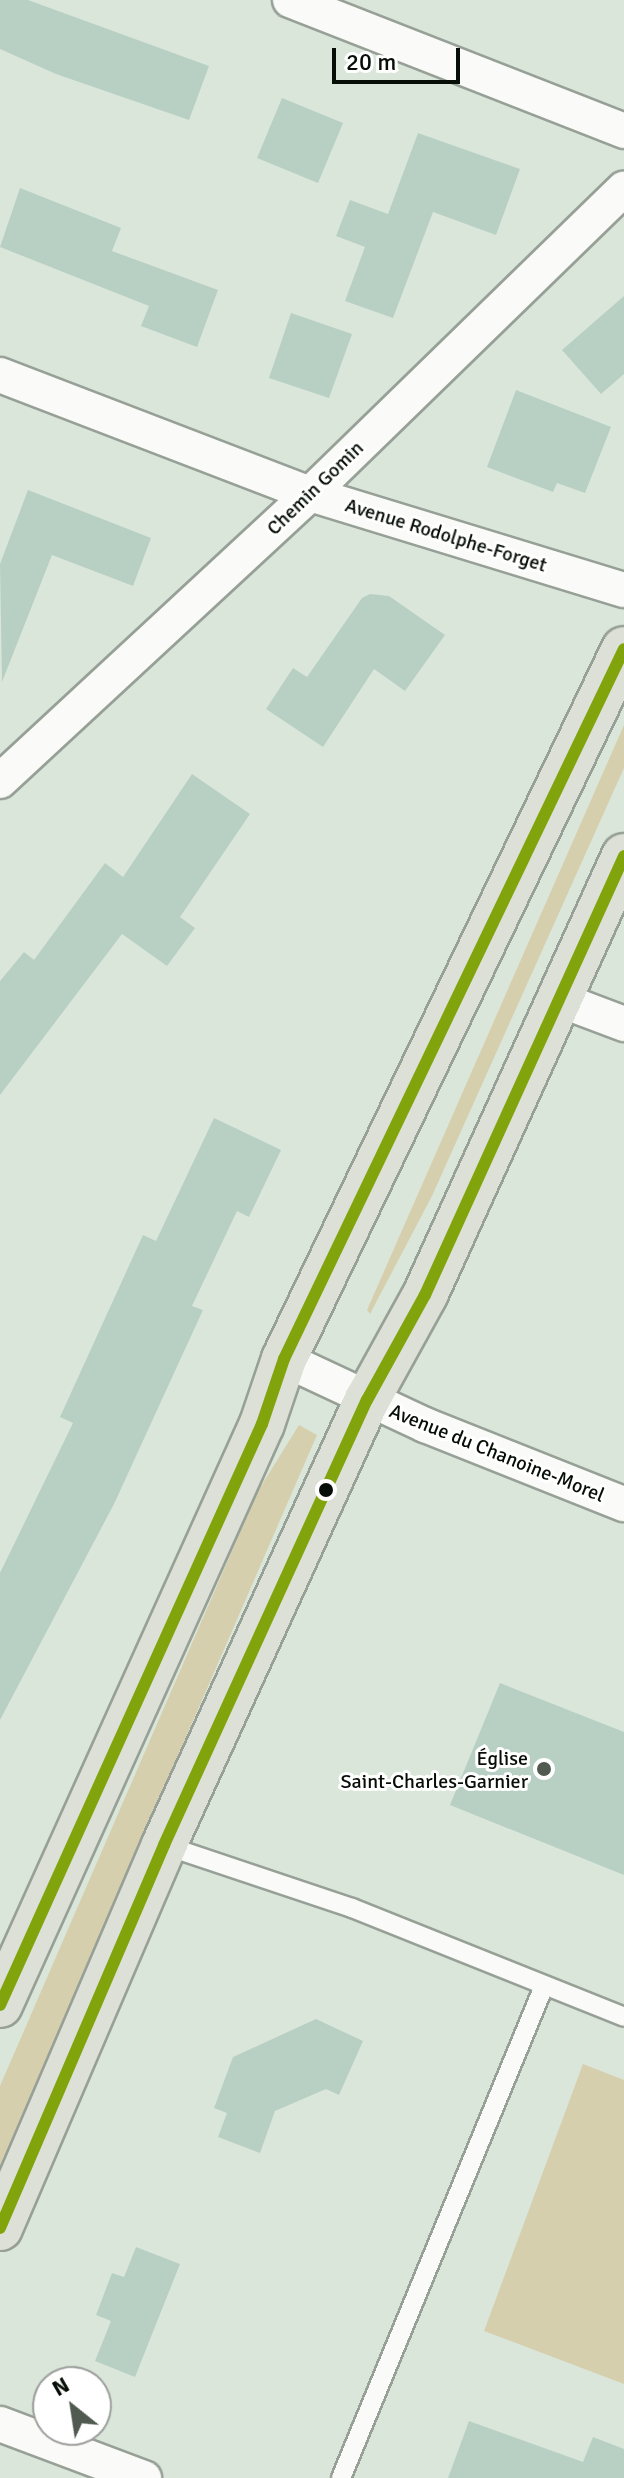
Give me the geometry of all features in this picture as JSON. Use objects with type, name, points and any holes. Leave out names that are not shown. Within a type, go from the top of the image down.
[{"type":"main road","points":[[0,2005],[262,1424],[284,1359],[624,649]]},
{"type":"main road","points":[[0,2228],[164,1845],[367,1400],[425,1295],[624,856]]},
{"type":"street","points":[[290,0],[624,131]]},
{"type":"street","name":"Chemin Gomin","points":[[0,781],[310,494],[624,189]]},
{"type":"street","name":"Avenue Rodolphe-Forget","points":[[0,375],[310,494],[624,590]]},
{"type":"street","points":[[558,999],[624,1024]]},
{"type":"street","name":"Avenue du Chanoine-Morel","points":[[284,1359],[367,1400],[624,1504]]},
{"type":"street","points":[[0,2424],[144,2478]]},
{"type":"lane","points":[[164,1845],[352,1908],[624,2017]]},
{"type":"lane","points":[[341,2478],[544,1986]]},
{"type":"shaded area","points":[[624,725],[624,768],[432,1196],[370,1314],[367,1310]]},
{"type":"shaded area","points":[[299,1425],[317,1435],[0,2166],[0,2086],[258,1491]]},
{"type":"shaded area","points":[[583,2064],[624,2080],[624,2384],[484,2331]]},
{"type":"building","points":[[0,0],[28,0],[209,66],[189,120],[56,74],[0,49]]},
{"type":"building","points":[[282,98],[343,123],[318,183],[257,158]]},
{"type":"building","points":[[418,133],[520,169],[496,235],[433,212],[393,318],[345,301],[365,247],[336,236],[350,200],[388,214]]},
{"type":"building","points":[[20,188],[121,228],[112,251],[218,290],[197,347],[141,326],[149,306],[0,247]]},
{"type":"building","points":[[624,296],[624,374],[601,394],[562,350]]},
{"type":"building","points":[[291,313],[352,334],[329,398],[269,378]]},
{"type":"building","points":[[516,390],[611,427],[585,493],[557,483],[553,492],[487,467]]},
{"type":"building","points":[[28,490],[151,538],[133,586],[52,555],[2,682],[0,564]]},
{"type":"building","points":[[370,594],[389,596],[445,635],[405,691],[374,669],[323,747],[266,709],[293,668],[307,677],[362,598]]},
{"type":"building","points":[[192,774],[250,814],[180,917],[195,928],[167,966],[122,934],[0,1095],[0,981],[24,952],[34,960],[105,863],[123,877]]},
{"type":"building","points":[[214,1118],[281,1150],[249,1217],[237,1211],[192,1306],[203,1310],[114,1504],[0,1720],[0,1573],[73,1423],[60,1417],[143,1235],[156,1241]]},
{"type":"building","name":"Église Saint-Charles-Garnier","points":[[500,1683],[624,1732],[624,1875],[450,1805]]},
{"type":"building","points":[[316,2019],[363,2041],[339,2095],[326,2089],[275,2111],[260,2153],[218,2137],[227,2113],[214,2108],[233,2057]]},
{"type":"building","points":[[136,2247],[180,2264],[135,2377],[95,2361],[111,2321],[96,2315],[112,2273],[124,2277]]},
{"type":"building","points":[[469,2421],[583,2462],[593,2437],[624,2449],[624,2478],[448,2478]]},
{"type":"transit line","points":[[0,2005],[262,1424],[284,1359],[624,649]]},
{"type":"transit line","points":[[0,2228],[164,1845],[367,1400],[425,1295],[624,856]]},
{"type":"place","name":"Église Saint-Charles-Garnier","points":[[544,1769]]}]
